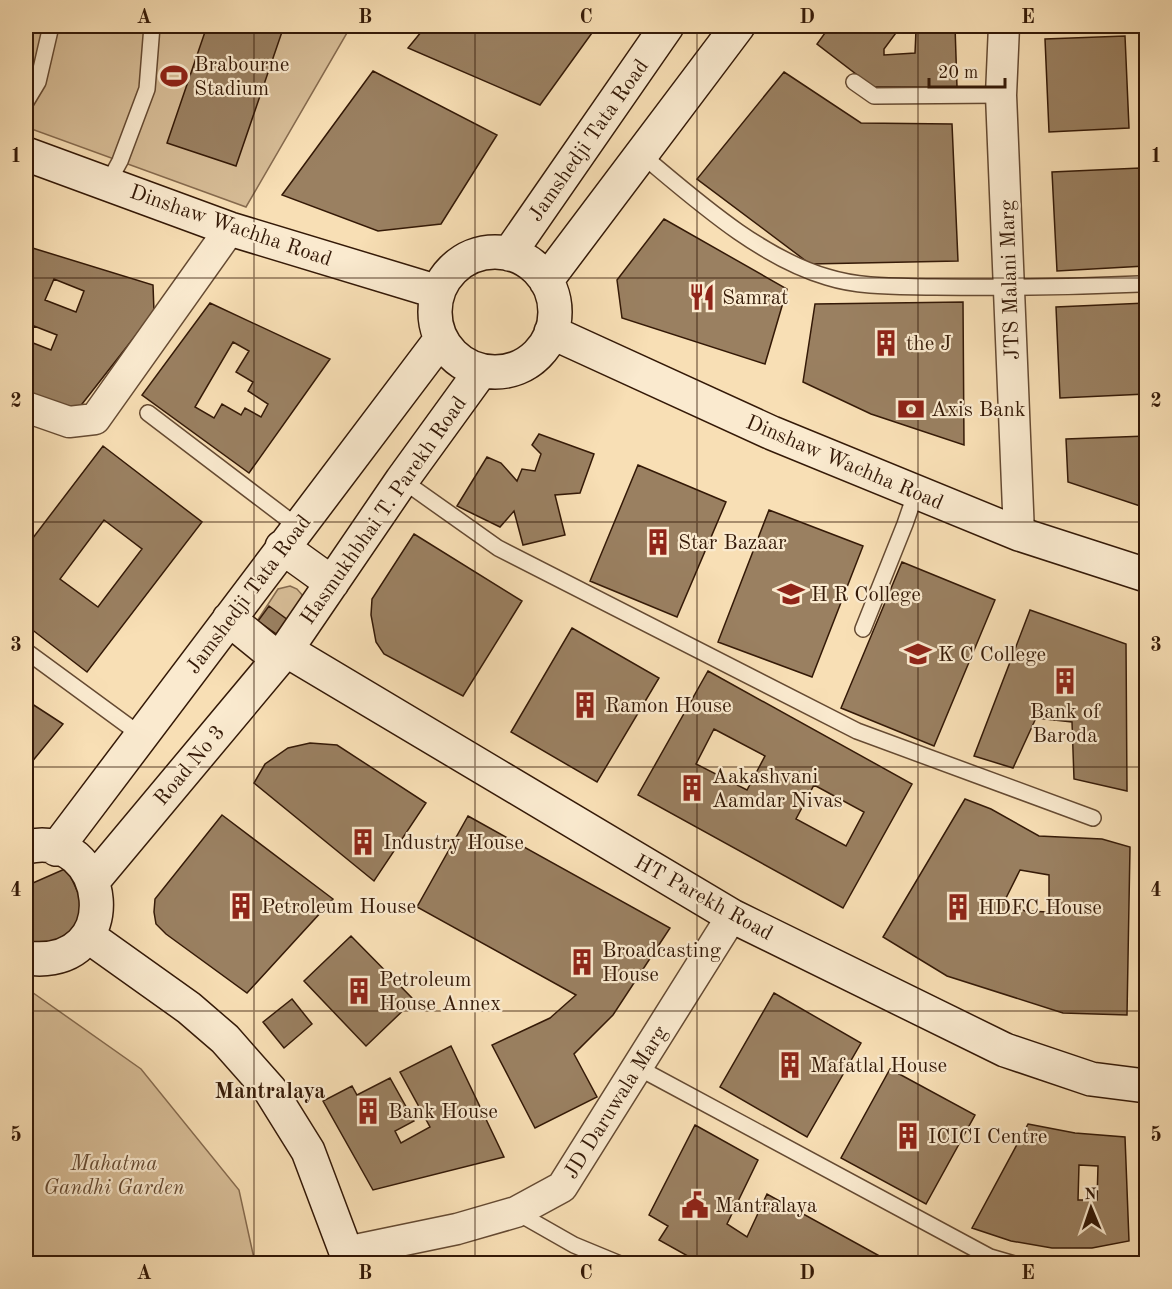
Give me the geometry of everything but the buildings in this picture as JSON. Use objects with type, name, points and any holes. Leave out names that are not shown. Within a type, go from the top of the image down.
[{"type":"street","name":"Jamshedji Tata Road","points":[[509,254],[667,26]]},
{"type":"street","points":[[546,281],[738,26]]},
{"type":"street","name":"JTS Malani Marg","points":[[1004,26],[1001,95],[1019,534]]},
{"type":"street","name":"Dinshaw Wachha Road","points":[[26,154],[230,229],[438,292]]},
{"type":"street","points":[[26,407],[69,422],[95,419],[230,229]]},
{"type":"street","points":[[490,252],[509,254],[527,261],[541,273],[551,290],[555,308],[554,326],[546,344],[534,358],[518,368],[500,372],[481,371],[463,363],[449,352],[441,339],[434,317],[438,292],[443,280],[455,266],[472,256],[490,252]]},
{"type":"street","name":"Dinshaw Wachha Road","points":[[551,332],[772,433],[1019,534],[1146,574]]},
{"type":"street","name":"Jamshedji Tata Road","points":[[41,848],[142,736],[441,339]]},
{"type":"street","name":"Hasmukhbhai T. Parekh Road","points":[[282,654],[402,480],[481,371]]},
{"type":"street","points":[[290,537],[332,583]]},
{"type":"street","name":"HT Parekh Road","points":[[229,619],[282,654],[732,916],[1005,1050],[1090,1079],[1146,1086]]},
{"type":"street","name":"Road No 3","points":[[93,880],[282,654]]},
{"type":"street","name":"Jamshedji Tata Road","points":[[41,848],[67,852],[82,864],[93,880]]},
{"type":"street","points":[[26,958],[44,960],[61,956],[88,936],[95,917],[97,900],[93,880]]},
{"type":"street","name":"JD Daruwala Marg","points":[[346,1258],[516,1212],[562,1187],[732,916]]},
{"type":"street","points":[[88,936],[189,1008],[225,1039],[270,1090],[308,1151],[346,1258]]},
{"type":"lane","points":[[26,102],[38,82],[51,26]]},
{"type":"lane","points":[[108,183],[120,161],[147,89],[152,26]]},
{"type":"lane","points":[[854,82],[874,96],[1001,95]]},
{"type":"lane","points":[[642,155],[745,236],[790,262],[826,277],[861,285],[1009,288],[1140,284]]},
{"type":"lane","points":[[148,413],[290,537]]},
{"type":"lane","points":[[402,480],[498,548],[857,731],[1094,818]]},
{"type":"lane","points":[[863,628],[916,492]]},
{"type":"lane","points":[[26,651],[142,736]]},
{"type":"lane","points":[[637,1067],[990,1257],[1014,1263]]},
{"type":"lane","points":[[516,1212],[574,1245],[620,1263]]},
{"type":"green space","name":"Brabourne Stadium","points":[[26,26],[351,26],[246,207],[26,127]]},
{"type":"green space","points":[[290,586],[297,589],[304,597],[277,639],[255,624],[278,589]]},
{"type":"green space","name":"Mahatma Gandhi Garden","points":[[29,990],[141,1069],[239,1190],[255,1263],[26,1263],[26,992]]},
{"type":"place","name":"Brabourne Stadium","points":[[174,76]]},
{"type":"place","name":"Samrat","points":[[702,297]]},
{"type":"place","name":"the J","points":[[886,343]]},
{"type":"place","name":"Axis Bank","points":[[911,409]]},
{"type":"place","name":"Star Bazaar","points":[[658,542]]},
{"type":"place","name":"H R College","points":[[791,594]]},
{"type":"place","name":"K C College","points":[[918,654]]},
{"type":"place","name":"Bank of Baroda","points":[[1065,681]]},
{"type":"place","name":"Ramon House","points":[[585,705]]},
{"type":"place","name":"Aakashvani Aamdar Nivas","points":[[692,788]]},
{"type":"place","name":"Industry House","points":[[363,842]]},
{"type":"place","name":"Petroleum House","points":[[241,906]]},
{"type":"place","name":"HDFC House","points":[[958,907]]},
{"type":"place","name":"Broadcasting House","points":[[582,962]]},
{"type":"place","name":"Petroleum House Annex","points":[[359,991]]},
{"type":"place","name":"Mafatlal House","points":[[790,1065]]},
{"type":"place","name":"Bank House","points":[[368,1111]]},
{"type":"place","name":"ICICI Centre","points":[[908,1136]]},
{"type":"place","name":"Mantralaya","points":[[695,1205]]},
{"type":"district","name":"Mantralaya","points":[[270,1090]]}]
